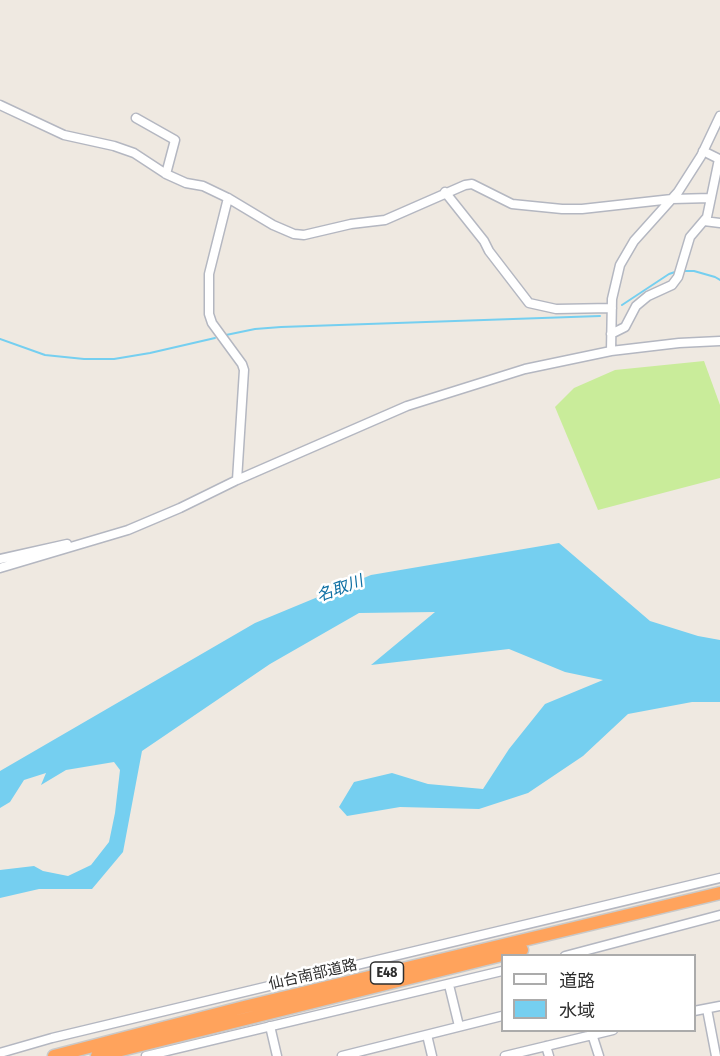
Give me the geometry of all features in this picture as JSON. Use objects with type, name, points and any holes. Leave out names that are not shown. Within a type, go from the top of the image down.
[{"type":"highway","name":"仙台南部道路","points":[[54,1056],[255,1005],[720,895]]},
{"type":"highway","name":"仙台南部道路","points":[[505,954],[720,895]]},
{"type":"highway","name":"仙台南部道路","points":[[98,1056],[501,955]]},
{"type":"street","points":[[0,105],[64,135],[134,153],[166,174],[186,183],[203,186],[273,225],[294,234],[304,235],[351,224],[386,220],[458,186],[472,184],[512,204],[562,209],[711,198]]},
{"type":"street","points":[[611,351],[614,284],[620,265],[634,242],[672,200],[703,151],[720,116]]},
{"type":"street","points":[[136,118],[175,140],[166,174]]},
{"type":"street","points":[[611,334],[625,327],[636,306],[648,296],[672,285],[678,277],[690,237],[707,217],[719,159],[703,151]]},
{"type":"street","points":[[445,192],[529,303],[556,309],[612,308]]},
{"type":"street","points":[[228,198],[209,274],[209,314],[212,323],[244,370],[237,480]]},
{"type":"street","points":[[704,221],[720,223]]},
{"type":"street","points":[[0,568],[96,540],[180,508],[237,480],[407,406],[525,369],[611,351],[720,340]]},
{"type":"street","points":[[0,559],[69,543],[96,540]]},
{"type":"street","points":[[0,1053],[68,1034],[720,878]]},
{"type":"street","points":[[570,954],[720,915]]},
{"type":"street","points":[[146,1056],[501,971]]},
{"type":"street","points":[[449,985],[459,1026]]},
{"type":"street","points":[[696,1011],[720,1006]]},
{"type":"street","points":[[707,1009],[716,1056]]},
{"type":"street","points":[[342,1056],[501,1016]]},
{"type":"street","points":[[270,1026],[277,1056]]},
{"type":"street","points":[[505,1056],[591,1033],[599,1056]]},
{"type":"street","points":[[427,1035],[432,1056]]},
{"type":"street","points":[[546,1046],[549,1056]]},
{"type":"green space","points":[[704,361],[720,405],[720,478],[598,510],[555,407],[574,388],[615,370]]},
{"type":"water","name":"名取川","points":[[559,543],[650,621],[698,636],[720,640],[720,702],[692,702],[628,714],[583,756],[528,793],[479,809],[400,807],[347,816],[339,807],[354,782],[392,773],[428,784],[483,789],[509,749],[545,704],[603,680],[565,672],[509,649],[371,665],[435,612],[359,613],[270,664],[142,751],[123,852],[92,889],[39,889],[0,898],[0,870],[34,866],[43,871],[68,876],[91,865],[109,842],[120,770],[114,762],[66,770],[41,785],[46,773],[24,780],[10,802],[0,808],[0,771],[255,623],[371,575]]},
{"type":"waterway","points":[[684,271],[694,271],[720,280]]},
{"type":"waterway","points":[[622,305],[675,272]]},
{"type":"waterway","points":[[226,335],[281,327],[600,316]]},
{"type":"waterway","points":[[0,339],[45,355],[114,359],[215,338]]}]
